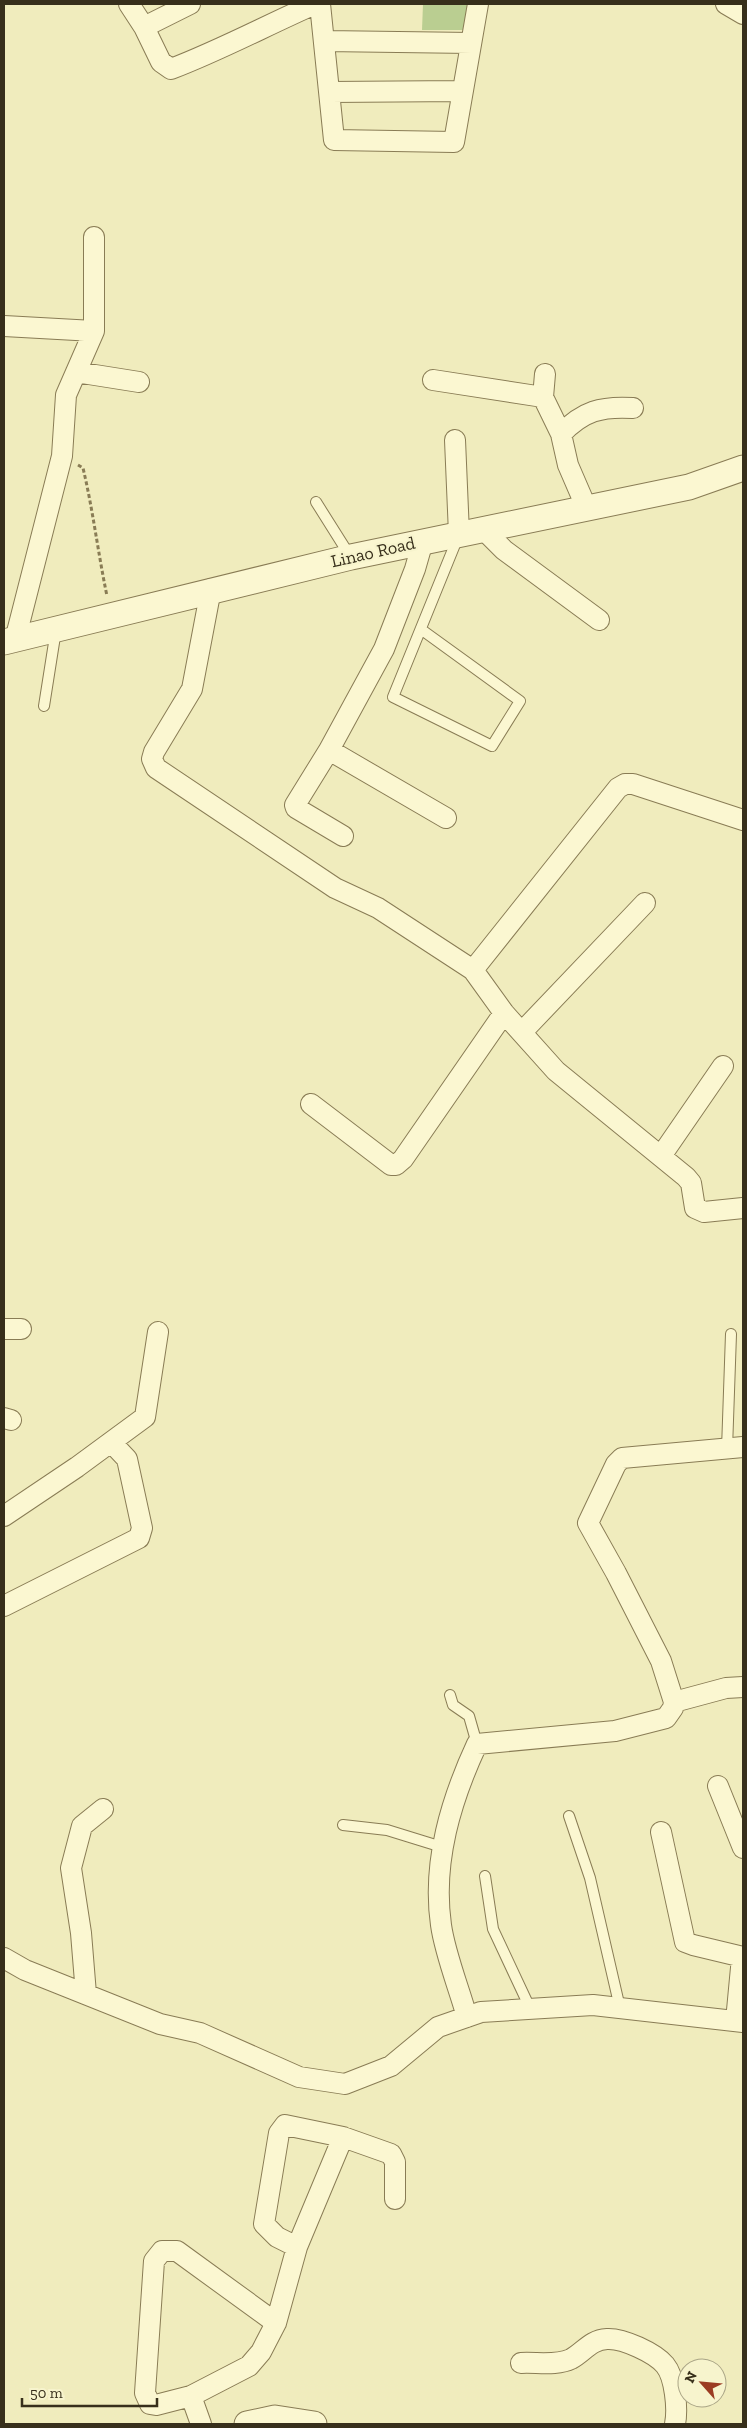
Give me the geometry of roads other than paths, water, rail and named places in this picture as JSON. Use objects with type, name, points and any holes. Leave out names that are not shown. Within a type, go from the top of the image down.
[{"type":"street","points":[[129,4],[144,27],[161,62],[171,69],[214,52],[260,28],[316,4]]},
{"type":"street","points":[[144,27],[190,4]]},
{"type":"street","points":[[320,4],[334,140],[454,142],[478,4]]},
{"type":"street","points":[[726,4],[743,14]]},
{"type":"street","points":[[325,41],[471,43]]},
{"type":"street","points":[[330,92],[462,91]]},
{"type":"street","points":[[9,641],[62,456],[66,395],[94,331],[94,237]]},
{"type":"street","points":[[4,326],[94,331]]},
{"type":"street","points":[[76,372],[139,382]]},
{"type":"street","points":[[545,374],[544,396],[561,434],[568,465],[587,509]]},
{"type":"street","points":[[433,380],[544,396]]},
{"type":"street","points":[[561,434],[572,422],[589,411],[618,407],[633,408]]},
{"type":"street","points":[[455,440],[457,523],[459,534]]},
{"type":"street","name":"Linao Road","points":[[9,641],[211,589],[351,557],[689,487],[743,468]]},
{"type":"street","points":[[485,530],[504,550],[598,620]]},
{"type":"street","points":[[343,836],[296,808],[295,805],[329,750],[384,649],[415,569],[423,541]]},
{"type":"street","points":[[211,589],[192,689],[154,752],[152,759],[154,765],[335,888],[378,908],[473,970],[504,1013],[556,1071],[661,1156],[691,1183],[696,1208],[704,1212],[743,1208]]},
{"type":"street","points":[[329,750],[446,818]]},
{"type":"street","points":[[473,970],[618,788],[625,784],[633,784],[743,820]]},
{"type":"street","points":[[522,1032],[646,903]]},
{"type":"street","points":[[312,1104],[391,1165],[396,1165],[403,1159],[504,1013]]},
{"type":"street","points":[[661,1156],[722,1066]]},
{"type":"street","points":[[4,1516],[143,1420],[146,1414],[158,1332]]},
{"type":"street","points":[[4,1606],[139,1538],[142,1528],[127,1458],[111,1442]]},
{"type":"street","points":[[468,2016],[441,1926],[438,1894],[442,1847],[462,1776],[477,1744],[614,1731],[666,1718],[673,1708],[674,1702],[661,1661],[588,1523],[616,1464],[622,1458],[735,1448]]},
{"type":"street","points":[[674,1702],[726,1688],[743,1687]]},
{"type":"street","points":[[718,1786],[743,1848]]},
{"type":"street","points":[[86,1994],[81,1933],[71,1868],[82,1826],[103,1809]]},
{"type":"street","points":[[4,1958],[25,1970],[160,2024],[200,2032],[299,2077],[345,2084],[391,2066],[438,2027],[481,2012],[593,2005],[740,2021],[743,1957],[693,1946],[685,1942],[661,1832]]},
{"type":"street","points":[[298,2247],[277,2237],[264,2224],[279,2133],[282,2128],[289,2125],[343,2137],[391,2154],[395,2162],[395,2199]]},
{"type":"street","points":[[276,2323],[177,2251],[162,2251],[154,2261],[146,2400],[150,2404],[156,2405],[191,2396],[249,2366],[261,2352],[276,2323],[298,2247],[343,2137]]},
{"type":"street","points":[[521,2363],[557,2362],[570,2359],[591,2343],[608,2339],[637,2345],[666,2365],[677,2406],[675,2424]]},
{"type":"street","points":[[191,2396],[200,2424]]},
{"type":"street","points":[[247,2424],[273,2421],[314,2424]]},
{"type":"lane","points":[[316,502],[351,557]]},
{"type":"lane","points":[[422,630],[520,701],[492,746],[393,697],[422,630],[459,534]]},
{"type":"lane","points":[[44,706],[56,630]]},
{"type":"lane","points":[[731,1334],[735,1448]]},
{"type":"lane","points":[[450,1695],[453,1705],[469,1716],[477,1744]]},
{"type":"lane","points":[[569,1816],[590,1878],[620,2008]]},
{"type":"lane","points":[[342,1825],[387,1830],[442,1847]]},
{"type":"lane","points":[[485,1876],[493,1929],[530,2008]]}]
